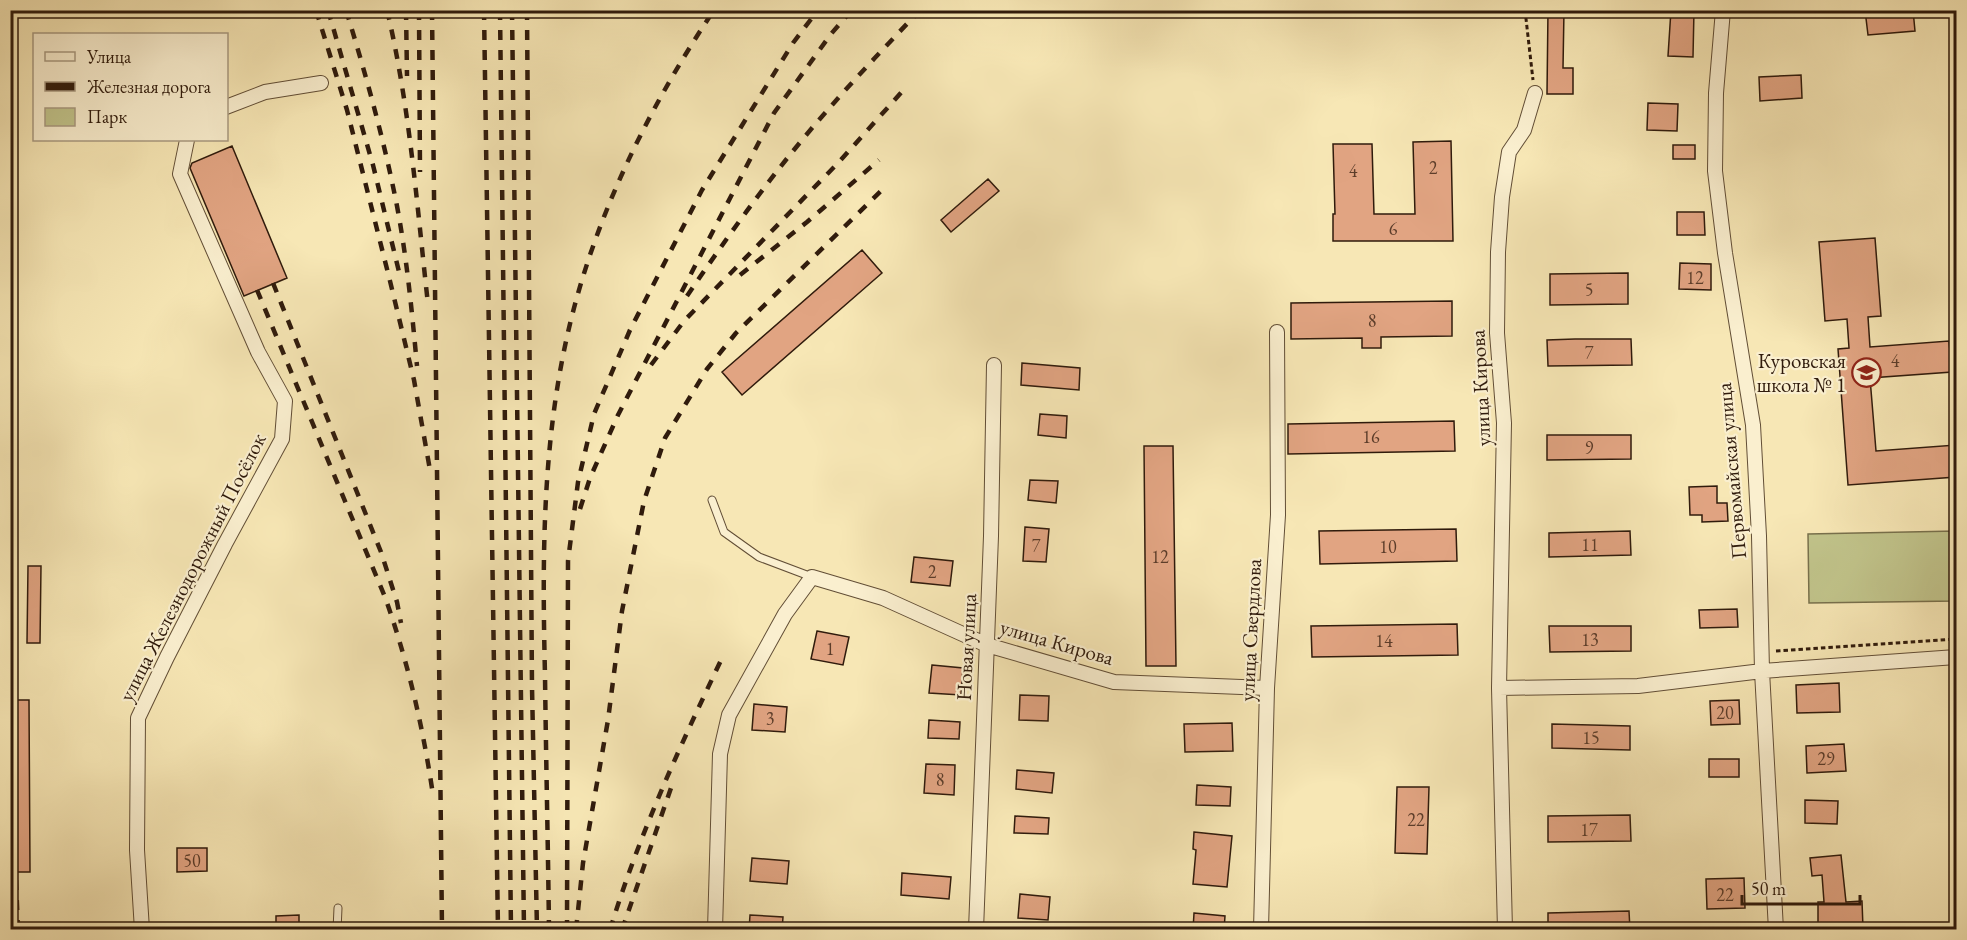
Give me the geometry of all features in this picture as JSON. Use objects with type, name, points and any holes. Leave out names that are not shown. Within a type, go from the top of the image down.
[{"type":"street","name":"Первомайская улица","points":[[1723,10],[1716,93],[1715,171],[1725,253],[1753,425],[1759,536],[1762,671],[1776,930]]},
{"type":"street","points":[[228,106],[266,92],[321,83]]},
{"type":"street","name":"улица Кирова","points":[[1505,930],[1500,688],[1504,423],[1497,333],[1498,252],[1502,197],[1509,152],[1524,130],[1535,93]]},
{"type":"street","name":"улица Железнодорожный Посёлок","points":[[142,930],[137,850],[138,718],[225,544],[282,439],[285,401],[258,352],[180,174],[187,141]]},
{"type":"street","name":"улица Свердлова","points":[[1261,930],[1267,688],[1278,515],[1277,332]]},
{"type":"street","name":"Новая улица","points":[[976,930],[987,645],[994,365]]},
{"type":"street","name":"улица Кирова","points":[[812,577],[883,598],[987,645],[1113,682],[1267,688]]},
{"type":"street","points":[[715,930],[720,754],[729,716],[785,614],[812,577]]},
{"type":"street","points":[[1500,688],[1638,686],[1762,671],[1956,657]]},
{"type":"lane","points":[[712,500],[724,532],[759,557],[812,577]]},
{"type":"lane","points":[[337,930],[338,908]]},
{"type":"path","points":[[1525,10],[1535,93]]},
{"type":"path","points":[[1762,652],[1956,639]]},
{"type":"green space","points":[[1956,531],[1956,601],[1809,603],[1808,534]]},
{"type":"building","points":[[1548,10],[1564,10],[1563,68],[1573,68],[1573,94],[1547,94]]},
{"type":"building","points":[[1671,10],[1694,10],[1693,57],[1668,56]]},
{"type":"building","points":[[1865,10],[1913,10],[1915,31],[1868,35]]},
{"type":"building","points":[[1801,75],[1802,98],[1760,101],[1759,77]]},
{"type":"building","points":[[1648,103],[1678,104],[1677,131],[1647,130]]},
{"type":"building","points":[[1451,141],[1453,241],[1333,241],[1333,214],[1335,214],[1333,144],[1372,144],[1374,214],[1415,214],[1413,142]]},
{"type":"building","points":[[1673,145],[1695,145],[1695,159],[1673,159]]},
{"type":"building","points":[[232,146],[287,278],[244,296],[190,168],[192,163]]},
{"type":"building","points":[[988,179],[999,191],[951,232],[941,220]]},
{"type":"building","points":[[1677,212],[1704,212],[1705,235],[1677,235]]},
{"type":"building","points":[[1875,238],[1881,316],[1868,317],[1870,347],[1949,341],[1952,372],[1870,378],[1876,451],[1956,445],[1956,477],[1848,485],[1838,349],[1849,348],[1847,319],[1825,321],[1819,242]]},
{"type":"building","points":[[862,250],[882,273],[742,395],[722,372]]},
{"type":"building","points":[[1680,263],[1711,264],[1711,290],[1679,289]]},
{"type":"building","points":[[1628,273],[1628,304],[1550,305],[1550,274]]},
{"type":"building","points":[[1452,301],[1452,336],[1381,337],[1381,348],[1362,348],[1362,338],[1291,339],[1291,303]]},
{"type":"building","points":[[1631,339],[1632,365],[1548,366],[1547,340]]},
{"type":"building","points":[[1022,363],[1080,368],[1079,390],[1021,385]]},
{"type":"building","points":[[1040,414],[1067,416],[1066,438],[1038,435]]},
{"type":"building","points":[[1454,421],[1455,451],[1288,454],[1288,424]]},
{"type":"building","points":[[1547,435],[1631,435],[1631,459],[1547,460]]},
{"type":"building","points":[[1144,446],[1173,446],[1176,666],[1146,666]]},
{"type":"building","points":[[1030,480],[1058,481],[1056,503],[1028,500]]},
{"type":"building","points":[[1717,486],[1717,503],[1727,503],[1728,521],[1702,522],[1702,515],[1690,515],[1689,487]]},
{"type":"building","points":[[1025,527],[1049,529],[1046,562],[1023,561]]},
{"type":"building","points":[[1456,529],[1457,561],[1320,564],[1319,531]]},
{"type":"building","points":[[1630,531],[1631,555],[1549,557],[1549,533]]},
{"type":"building","points":[[914,557],[953,561],[950,586],[911,582]]},
{"type":"building","points":[[28,566],[41,566],[40,643],[27,643]]},
{"type":"building","points":[[1737,609],[1738,627],[1700,628],[1699,610]]},
{"type":"building","points":[[1457,624],[1458,655],[1312,657],[1311,626]]},
{"type":"building","points":[[1549,626],[1631,626],[1631,651],[1550,652]]},
{"type":"building","points":[[817,631],[849,637],[843,665],[811,659]]},
{"type":"building","points":[[932,665],[963,668],[961,695],[929,693]]},
{"type":"building","points":[[1839,683],[1840,712],[1797,713],[1796,685]]},
{"type":"building","points":[[1020,695],[1049,696],[1048,721],[1019,720]]},
{"type":"building","points":[[10,700],[29,700],[30,872],[10,872]]},
{"type":"building","points":[[1739,700],[1740,724],[1711,725],[1710,701]]},
{"type":"building","points":[[754,704],[787,707],[785,732],[752,730]]},
{"type":"building","points":[[929,720],[960,722],[959,739],[928,738]]},
{"type":"building","points":[[1232,723],[1233,751],[1185,752],[1184,724]]},
{"type":"building","points":[[1552,724],[1630,726],[1630,750],[1552,748]]},
{"type":"building","points":[[1844,744],[1846,771],[1807,773],[1806,746]]},
{"type":"building","points":[[1709,759],[1739,759],[1739,777],[1709,777]]},
{"type":"building","points":[[926,764],[955,765],[954,795],[924,793]]},
{"type":"building","points":[[1017,770],[1054,773],[1052,793],[1016,789]]},
{"type":"building","points":[[1197,785],[1231,787],[1230,806],[1196,805]]},
{"type":"building","points":[[1397,787],[1429,787],[1427,854],[1395,853]]},
{"type":"building","points":[[1805,800],[1838,801],[1837,824],[1805,823]]},
{"type":"building","points":[[1630,815],[1631,841],[1548,842],[1548,816]]},
{"type":"building","points":[[1015,816],[1049,818],[1048,834],[1014,833]]},
{"type":"building","points":[[1194,832],[1232,836],[1227,887],[1193,884],[1196,850],[1193,849]]},
{"type":"building","points":[[177,848],[207,848],[207,871],[177,872]]},
{"type":"building","points":[[1841,855],[1846,902],[1862,901],[1863,928],[1818,929],[1818,902],[1824,902],[1822,875],[1812,876],[1810,858]]},
{"type":"building","points":[[752,858],[789,861],[787,884],[750,881]]},
{"type":"building","points":[[902,873],[951,877],[949,899],[901,895]]},
{"type":"building","points":[[1744,878],[1745,908],[1707,909],[1706,879]]},
{"type":"building","points":[[1020,894],[1050,897],[1048,920],[1018,918]]},
{"type":"building","points":[[1629,911],[1630,930],[1548,930],[1548,913]]},
{"type":"building","points":[[1194,913],[1225,916],[1224,930],[1193,930]]},
{"type":"building","points":[[299,915],[299,930],[276,930],[276,916]]},
{"type":"building","points":[[750,915],[783,917],[782,930],[749,930]]},
{"type":"railway","points":[[316,10],[347,110],[390,281],[414,380],[430,470]]},
{"type":"railway","points":[[328,10],[373,165],[401,280]]},
{"type":"railway","points":[[346,10],[374,108],[397,206],[417,366]]},
{"type":"railway","points":[[387,10],[402,83],[428,304]]},
{"type":"railway","points":[[406,10],[407,76]]},
{"type":"railway","points":[[419,10],[420,172]]},
{"type":"railway","points":[[432,10],[442,930]]},
{"type":"railway","points":[[484,10],[498,930]]},
{"type":"railway","points":[[500,10],[511,930]]},
{"type":"railway","points":[[512,10],[524,930]]},
{"type":"railway","points":[[527,10],[532,687],[537,930]]},
{"type":"railway","points":[[549,930],[544,537],[550,445],[563,353],[586,268],[615,191],[650,116],[714,10]]},
{"type":"railway","points":[[567,930],[568,561],[578,482],[594,414],[630,330],[702,190],[793,43],[818,10]]},
{"type":"railway","points":[[580,509],[590,478],[618,415],[774,113],[831,34],[852,10]]},
{"type":"railway","points":[[687,296],[775,173],[813,126],[920,10]]},
{"type":"railway","points":[[651,365],[684,321],[839,162],[907,86]]},
{"type":"railway","points":[[740,275],[807,222],[879,160]]},
{"type":"railway","points":[[576,930],[583,863],[608,720],[622,611],[644,501],[665,438],[707,369],[736,333],[886,186]]},
{"type":"railway","points":[[273,283],[381,552],[397,602],[401,623]]},
{"type":"railway","points":[[257,290],[385,597],[414,695],[433,795]]},
{"type":"railway","points":[[610,930],[647,824],[724,654]]},
{"type":"railway","points":[[622,930],[672,785]]},
{"type":"railway","points":[[16,880],[18,930]]},
{"type":"place","name":"Куровская школа № 1","points":[[1867,372]]}]
